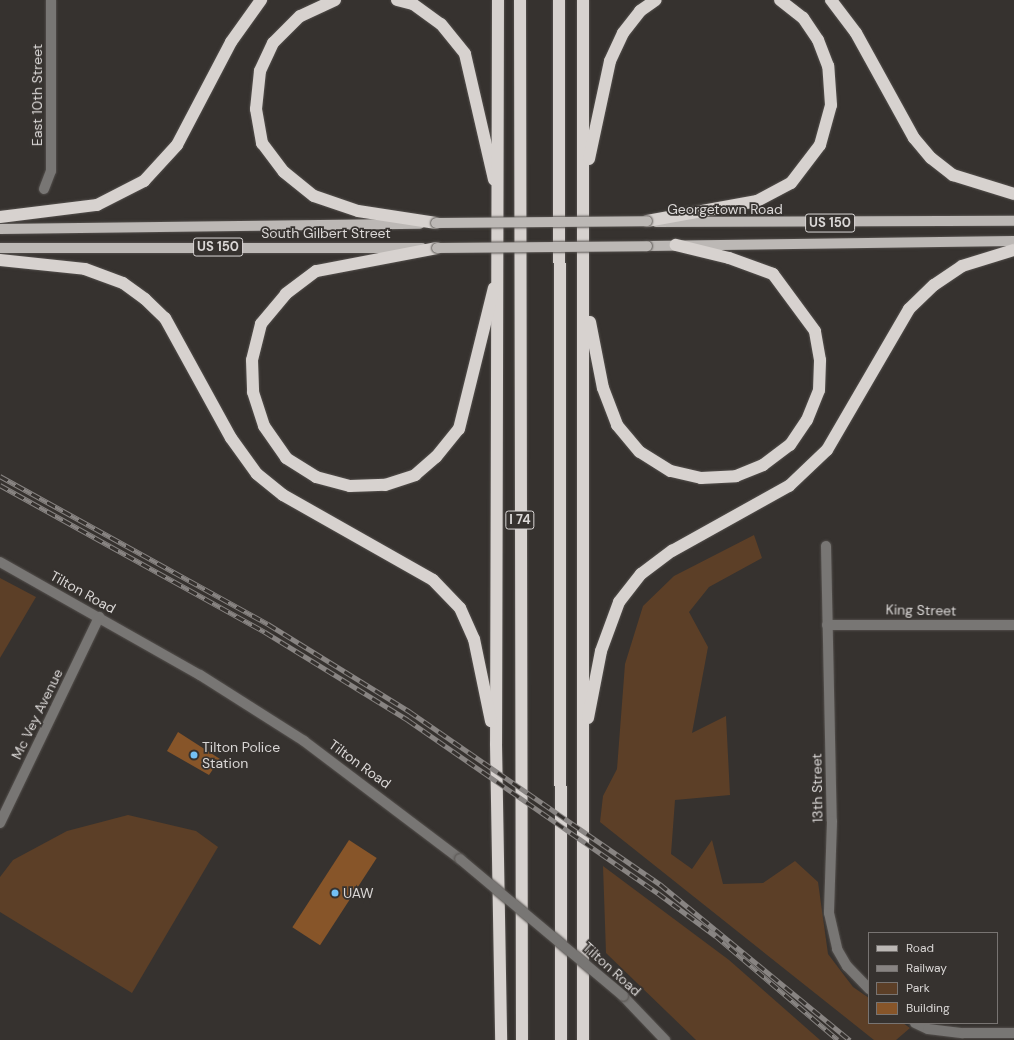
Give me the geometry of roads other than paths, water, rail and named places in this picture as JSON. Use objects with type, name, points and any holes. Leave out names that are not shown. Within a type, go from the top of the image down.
[{"type":"highway","points":[[0,216],[97,205],[144,182],[177,145],[230,42],[261,0]]},
{"type":"highway","points":[[335,0],[300,16],[273,43],[260,71],[256,109],[262,143],[284,172],[314,196],[358,211],[436,223]]},
{"type":"highway","points":[[397,0],[413,4],[441,24],[465,54],[498,202]]},
{"type":"highway","points":[[498,0],[498,202],[500,264],[496,744],[500,1040]]},
{"type":"highway","name":"I 74","points":[[520,0],[522,1040]]},
{"type":"highway","points":[[559,0],[562,1040]]},
{"type":"highway","points":[[583,0],[585,293],[582,769],[583,1040]]},
{"type":"highway","points":[[584,188],[610,61],[623,33],[640,11],[656,0]]},
{"type":"highway","points":[[647,222],[757,201],[791,183],[820,145],[831,105],[828,66],[818,40],[803,18],[780,0]]},
{"type":"highway","points":[[831,0],[856,33],[914,138],[931,158],[953,175],[1014,194]]},
{"type":"highway","points":[[585,293],[603,388],[617,425],[640,452],[671,471],[701,478],[736,476],[763,465],[790,445],[807,420],[819,390],[820,360],[815,331],[773,274],[730,258],[676,245]]},
{"type":"highway","points":[[437,248],[316,271],[286,294],[261,324],[252,360],[253,392],[264,426],[286,458],[316,477],[350,486],[385,485],[415,475],[436,457],[459,429],[474,383],[500,264]]},
{"type":"highway","points":[[582,769],[601,651],[620,602],[641,574],[672,551],[790,486],[827,450],[909,309],[934,285],[962,266],[1014,250]]},
{"type":"highway","points":[[0,260],[85,269],[123,283],[165,318],[231,438],[257,474],[283,495],[434,580],[460,608],[474,639],[496,744]]},
{"type":"main road","name":"Georgetown Road","points":[[436,223],[1014,221]]},
{"type":"main road","name":"South Gilbert Street","points":[[0,229],[436,223]]},
{"type":"main road","name":"US 150","points":[[437,248],[1014,241]]},
{"type":"main road","name":"South Gilbert Street","points":[[0,248],[437,248]]},
{"type":"street","name":"East 10th Street","points":[[44,189],[51,171],[51,0]]},
{"type":"street","name":"13th Street","points":[[826,546],[830,913],[837,949],[847,966],[868,988]]},
{"type":"street","name":"Tilton Road","points":[[0,562],[99,617],[304,741],[460,859],[623,996],[665,1040]]},
{"type":"street","name":"Mc Vey Avenue","points":[[0,823],[99,617]]},
{"type":"street","name":"King Street","points":[[828,625],[1014,625]]},
{"type":"street","points":[[917,1024],[928,1030],[963,1034],[1014,1033]]},
{"type":"railway","points":[[0,476],[268,624],[409,711],[660,884],[850,1040]]},
{"type":"railway","points":[[0,485],[265,632],[408,720],[658,893],[716,936],[838,1040]]},
{"type":"place","name":"Tilton Police Station","points":[[194,755]]},
{"type":"place","name":"UAW","points":[[335,893]]}]
